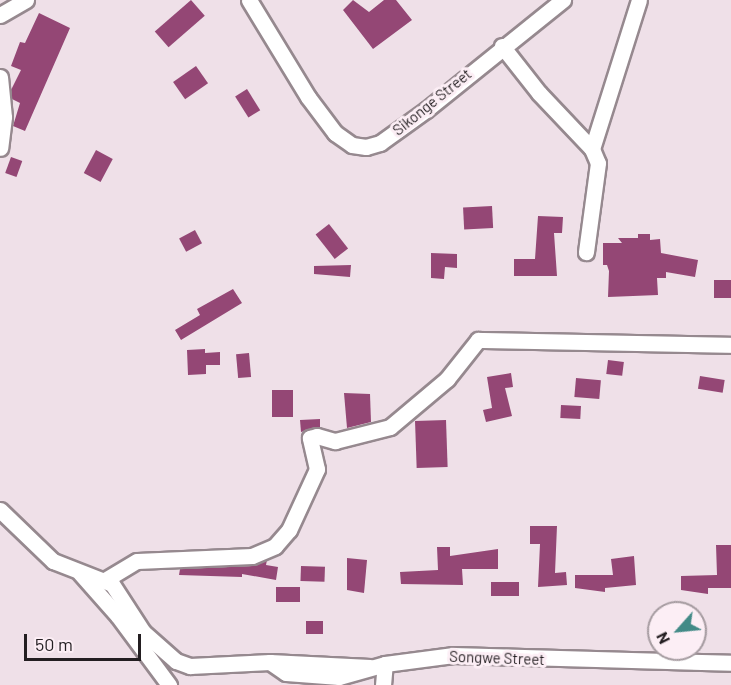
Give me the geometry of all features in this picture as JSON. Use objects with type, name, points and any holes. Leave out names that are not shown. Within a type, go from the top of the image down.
[{"type":"street","points":[[0,15],[26,0]]},
{"type":"street","name":"Sikonge Street","points":[[249,0],[308,98],[335,133],[352,146],[380,143],[563,0]]},
{"type":"street","points":[[592,149],[639,0]]},
{"type":"street","points":[[502,46],[533,87],[592,149],[598,163],[598,188],[586,252]]},
{"type":"street","points":[[0,77],[4,117],[0,148]]},
{"type":"street","points":[[0,510],[53,561],[80,573],[105,580],[142,560],[252,556],[275,546],[289,530],[317,469],[309,439],[317,436],[335,441],[390,428],[447,379],[478,340],[731,345]]},
{"type":"street","points":[[80,573],[118,615],[169,685]]},
{"type":"street","name":"Songwe Street","points":[[105,580],[125,599],[143,632],[176,661],[206,668],[270,662],[286,674],[348,675],[379,666],[453,655],[731,663]]},
{"type":"street","points":[[379,666],[383,685]]},
{"type":"building","points":[[191,0],[205,16],[169,47],[155,31]]},
{"type":"building","points":[[353,0],[369,12],[384,0],[396,0],[412,20],[373,49],[343,10]]},
{"type":"building","points":[[39,13],[70,28],[25,131],[13,126],[20,103],[12,99],[11,90],[21,70],[11,66],[20,42],[25,43]]},
{"type":"building","points":[[196,66],[208,83],[185,99],[173,82]]},
{"type":"building","points":[[247,89],[260,110],[248,118],[235,96]]},
{"type":"building","points":[[96,150],[113,159],[101,182],[84,173]]},
{"type":"building","points":[[11,157],[22,161],[16,177],[5,173]]},
{"type":"building","points":[[492,206],[493,228],[464,229],[463,208]]},
{"type":"building","points":[[538,216],[563,217],[562,233],[554,233],[557,276],[514,276],[514,259],[535,259]]},
{"type":"building","points":[[329,224],[348,248],[335,259],[316,234]]},
{"type":"building","points":[[195,230],[202,243],[186,252],[179,238]]},
{"type":"building","points":[[638,234],[650,234],[650,240],[660,239],[661,253],[698,260],[695,277],[666,272],[666,278],[657,278],[658,295],[608,297],[609,271],[607,265],[603,265],[603,243],[622,243],[618,238],[638,238]]},
{"type":"building","points":[[431,253],[457,254],[457,268],[445,267],[444,279],[431,278]]},
{"type":"building","points":[[351,265],[350,277],[314,274],[314,266]]},
{"type":"building","points":[[714,280],[731,280],[731,298],[714,298]]},
{"type":"building","points":[[233,289],[242,303],[181,340],[175,330],[200,315],[197,309]]},
{"type":"building","points":[[205,349],[205,353],[220,352],[220,365],[206,365],[206,374],[188,375],[187,350]]},
{"type":"building","points":[[249,353],[251,377],[238,378],[236,354]]},
{"type":"building","points":[[608,360],[624,362],[622,376],[606,374]]},
{"type":"building","points":[[511,373],[513,387],[505,388],[512,416],[486,422],[483,410],[492,408],[487,377]]},
{"type":"building","points":[[700,376],[725,380],[723,393],[698,389]]},
{"type":"building","points":[[576,378],[601,380],[599,399],[574,397]]},
{"type":"building","points":[[272,390],[293,390],[293,417],[272,417]]},
{"type":"building","points":[[344,393],[370,394],[371,422],[347,428]]},
{"type":"building","points":[[561,405],[581,406],[580,419],[560,418]]},
{"type":"building","points":[[320,419],[320,427],[301,432],[300,420]]},
{"type":"building","points":[[446,420],[448,467],[417,468],[415,421]]},
{"type":"building","points":[[530,526],[557,526],[555,573],[566,572],[567,585],[538,587],[540,544],[530,544]]},
{"type":"building","points":[[716,545],[731,545],[731,588],[708,588],[708,594],[681,590],[681,576],[717,575]]},
{"type":"building","points":[[437,547],[450,547],[450,556],[498,549],[498,569],[462,569],[463,585],[401,584],[400,572],[438,570]]},
{"type":"building","points":[[634,556],[636,585],[605,588],[605,592],[575,588],[575,575],[613,575],[611,559]]},
{"type":"building","points":[[347,558],[367,560],[364,593],[347,590]]},
{"type":"building","points":[[267,560],[266,565],[278,567],[276,580],[242,574],[242,577],[179,575],[180,569],[252,566]]},
{"type":"building","points":[[301,566],[325,567],[324,582],[300,581]]},
{"type":"building","points":[[491,582],[519,582],[519,596],[491,596]]},
{"type":"building","points":[[276,587],[300,587],[300,602],[276,602]]},
{"type":"building","points":[[306,621],[323,621],[323,634],[306,634]]}]
